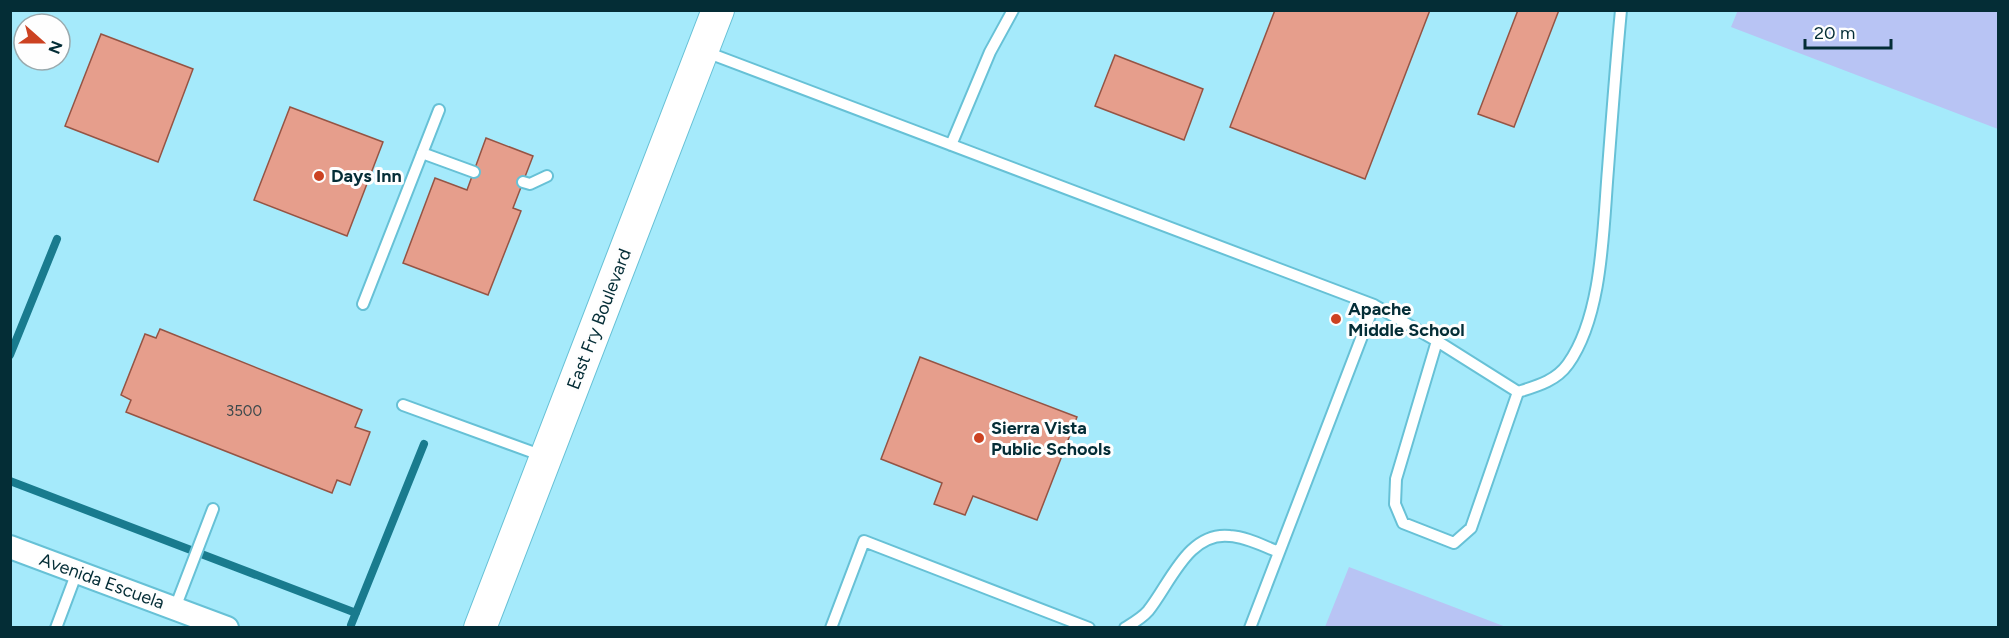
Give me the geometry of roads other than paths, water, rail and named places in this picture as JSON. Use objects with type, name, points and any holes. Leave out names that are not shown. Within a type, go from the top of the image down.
[{"type":"main road","name":"East Fry Boulevard","points":[[480,627],[718,10]]},
{"type":"street","name":"Avenida Escuela","points":[[10,547],[227,627]]},
{"type":"lane","points":[[951,145],[990,52],[1013,10]]},
{"type":"lane","points":[[1518,392],[1546,383],[1567,365],[1583,337],[1591,312],[1601,256],[1620,10]]},
{"type":"lane","points":[[703,51],[1374,304],[1518,392]]},
{"type":"lane","points":[[363,304],[439,110]]},
{"type":"lane","points":[[422,153],[474,172]]},
{"type":"lane","points":[[523,183],[530,184],[547,177]]},
{"type":"lane","points":[[1250,627],[1374,304]]},
{"type":"lane","points":[[1437,341],[1396,479],[1395,504],[1403,523],[1454,543],[1471,528],[1518,392]]},
{"type":"lane","points":[[403,405],[546,457]]},
{"type":"lane","points":[[175,608],[213,509]]},
{"type":"lane","points":[[1125,627],[1147,612],[1180,564],[1203,540],[1217,535],[1232,536],[1279,552]]},
{"type":"lane","points":[[831,627],[864,541],[1089,627]]},
{"type":"lane","points":[[56,627],[77,572]]},
{"type":"waterway","points":[[10,355],[57,239]]},
{"type":"waterway","points":[[351,625],[424,444]]},
{"type":"waterway","points":[[10,481],[356,613]]},
{"type":"place","name":"Days Inn","points":[[319,176]]},
{"type":"place","name":"Apache Middle School","points":[[1336,319]]},
{"type":"place","name":"Sierra Vista Public Schools","points":[[979,438]]}]
